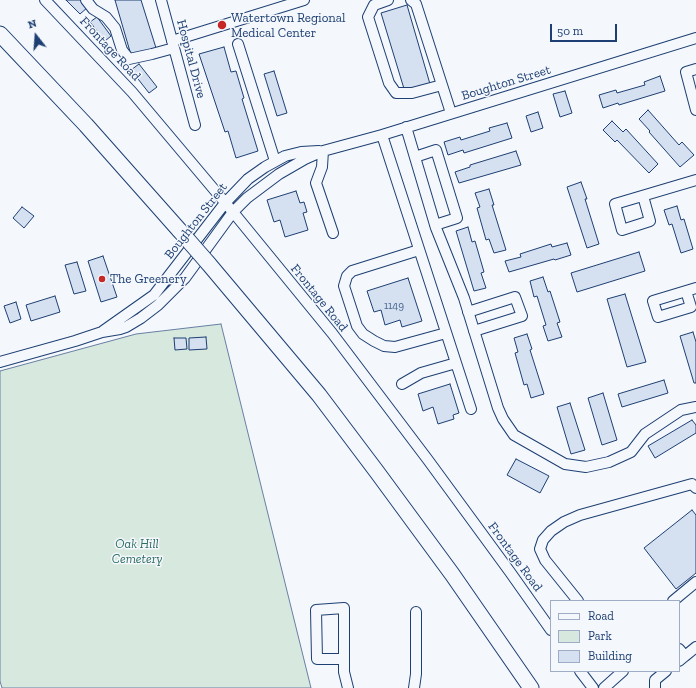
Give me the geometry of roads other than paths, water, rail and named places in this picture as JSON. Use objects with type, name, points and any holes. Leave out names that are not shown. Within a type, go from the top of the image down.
[{"type":"highway","points":[[0,34],[86,125],[180,231],[319,395],[448,568],[532,688]]},
{"type":"street","name":"Frontage Road","points":[[45,0],[132,92],[332,333],[438,473],[550,629]]},
{"type":"street","points":[[86,0],[92,9],[106,17],[115,28],[122,50],[129,59],[152,54],[173,44],[304,0]]},
{"type":"street","name":"Hospital Drive","points":[[161,0],[195,125]]},
{"type":"street","points":[[388,0],[374,6],[368,16],[389,83],[396,93],[412,93],[442,85]]},
{"type":"street","points":[[411,0],[416,4],[451,113]]},
{"type":"street","name":"Boughton Street","points":[[0,362],[102,332],[126,327],[158,305],[184,278],[233,212],[247,198],[291,166],[323,151],[382,135],[696,38]]},
{"type":"street","points":[[238,44],[275,161]]},
{"type":"street","points":[[696,69],[686,72],[696,110]]},
{"type":"street","points":[[406,127],[435,225],[468,312],[498,408],[503,419],[514,435],[564,464],[586,467],[609,462],[631,452],[645,434],[681,410],[696,407]]},
{"type":"street","points":[[382,135],[471,409]]},
{"type":"street","points":[[415,157],[436,150],[457,218],[435,225]]},
{"type":"street","name":"Boughton Street","points":[[102,332],[154,294],[225,203],[248,179],[275,161],[293,153],[323,151]]},
{"type":"street","points":[[323,151],[322,167],[316,183],[333,233]]},
{"type":"street","points":[[643,196],[696,180]]},
{"type":"street","points":[[419,250],[352,271],[347,276],[344,286],[357,326],[363,334],[374,341],[384,346],[395,347],[446,332]]},
{"type":"street","points":[[686,291],[696,288]]},
{"type":"street","points":[[468,312],[515,297],[522,316],[474,331]]},
{"type":"street","points":[[402,384],[422,373],[456,363]]},
{"type":"street","points":[[577,600],[545,560],[540,549],[543,540],[551,531],[564,522],[580,515],[692,484],[696,488]]},
{"type":"street","points":[[673,600],[696,582]]},
{"type":"street","points":[[343,659],[317,659],[316,610],[344,608],[343,659],[344,672],[348,688]]},
{"type":"street","points":[[414,688],[416,674],[416,612]]},
{"type":"street","points":[[681,656],[696,647]]},
{"type":"street","points":[[581,672],[593,688]]},
{"type":"street","points":[[604,688],[622,672]]},
{"type":"street","points":[[655,688],[655,680],[665,672]]},
{"type":"place","name":"Watertown Regional Medical Center","points":[[222,25]]},
{"type":"place","name":"The Greenery","points":[[102,279]]},
{"type":"park label","name":"Oak Hill Cemetery","points":[[137,552]]}]
